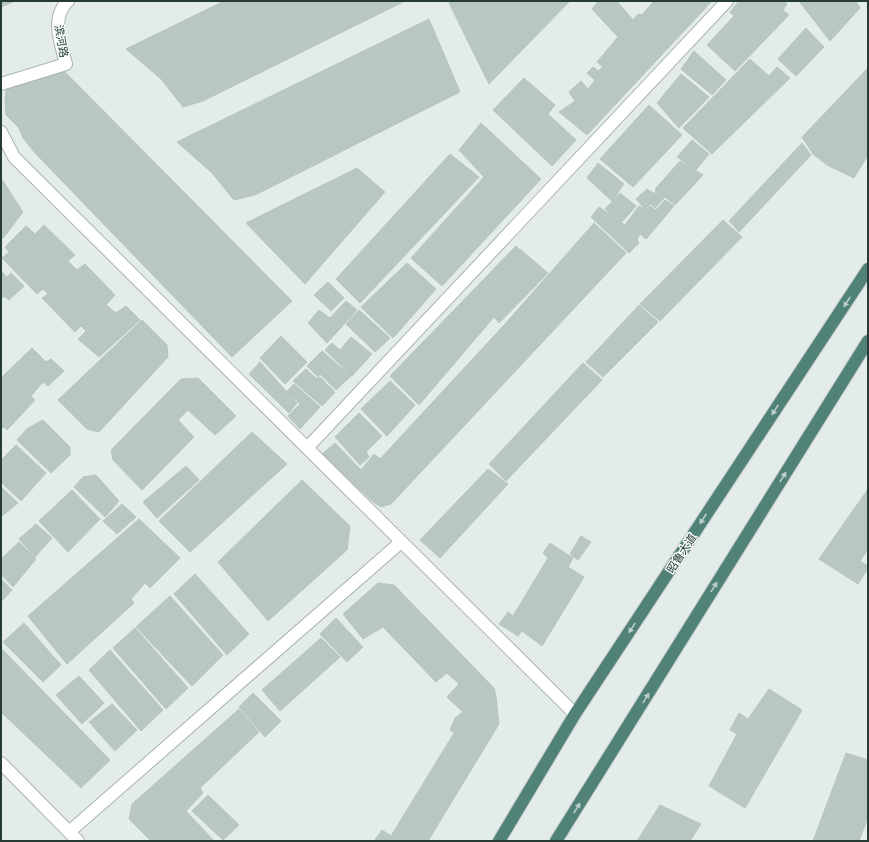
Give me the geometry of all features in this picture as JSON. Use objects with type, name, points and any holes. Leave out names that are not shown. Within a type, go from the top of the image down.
[{"type":"highway","name":"昭鲁大道","points":[[499,841],[575,714],[868,269]]},
{"type":"highway","points":[[556,841],[868,341]]},
{"type":"street","name":"滨河路","points":[[1,84],[66,64],[57,25],[59,11],[68,1]]},
{"type":"street","points":[[308,447],[727,1]]},
{"type":"street","points":[[1,132],[14,157],[308,447],[401,542],[575,714]]},
{"type":"street","points":[[69,832],[401,542]]},
{"type":"street","points":[[1,763],[78,841]]},
{"type":"building","points":[[1,1],[15,1],[1,7]]},
{"type":"building","points":[[224,1],[405,1],[203,101],[183,107],[161,79],[126,49]]},
{"type":"building","points":[[452,1],[570,1],[489,84],[449,3]]},
{"type":"building","points":[[598,1],[617,1],[633,20],[638,14],[642,15],[654,1],[712,1],[587,135],[559,112],[575,101],[569,92],[581,81],[588,89],[595,80],[587,73],[593,67],[598,71],[603,67],[597,62],[618,37],[592,9]]},
{"type":"building","points":[[739,1],[784,1],[787,4],[783,10],[789,15],[735,71],[707,45],[734,16],[730,12]]},
{"type":"building","points":[[799,1],[856,1],[860,8],[830,41]]},
{"type":"building","points":[[429,19],[460,92],[255,195],[234,200],[212,173],[177,142]]},
{"type":"building","points":[[806,28],[824,47],[796,76],[778,59]]},
{"type":"building","points":[[694,51],[726,80],[712,95],[681,69]]},
{"type":"building","points":[[750,59],[769,76],[777,67],[790,78],[712,154],[683,128]]},
{"type":"building","points":[[61,68],[292,301],[232,357],[35,153],[23,138],[19,128],[6,115],[5,101],[7,84]]},
{"type":"building","points":[[868,68],[868,155],[854,178],[827,165],[813,154],[802,137]]},
{"type":"building","points":[[681,74],[709,97],[679,128],[657,103]]},
{"type":"building","points":[[524,78],[555,105],[548,114],[576,140],[552,166],[493,110]]},
{"type":"building","points":[[649,105],[682,135],[633,187],[600,159]]},
{"type":"building","points":[[481,123],[541,179],[442,286],[411,258],[484,177],[459,150]]},
{"type":"building","points":[[692,140],[709,154],[696,170],[677,157]]},
{"type":"building","points":[[802,143],[811,155],[739,232],[729,221]]},
{"type":"building","points":[[450,154],[479,177],[360,303],[336,279]]},
{"type":"building","points":[[680,161],[703,175],[675,205],[665,197],[655,208],[651,204],[645,209],[636,199],[647,189],[655,194],[656,188]]},
{"type":"building","points":[[598,163],[624,184],[612,201],[587,178]]},
{"type":"building","points":[[357,168],[385,192],[305,284],[246,223]]},
{"type":"building","points":[[1,178],[23,212],[1,239]]},
{"type":"building","points":[[620,193],[636,206],[621,223],[605,209]]},
{"type":"building","points":[[665,200],[674,206],[646,239],[640,234],[637,239],[639,243],[629,253],[591,217],[599,207],[625,225],[639,206],[646,210],[650,206],[656,210]]},
{"type":"building","points":[[723,220],[742,237],[660,321],[640,304]]},
{"type":"building","points":[[594,223],[626,253],[391,504],[381,507],[371,500],[322,454],[335,443],[361,470],[374,454],[380,459],[505,324]]},
{"type":"building","points":[[44,225],[75,255],[68,261],[77,270],[85,264],[115,295],[106,305],[116,313],[126,306],[140,320],[99,357],[78,339],[86,331],[81,326],[75,332],[42,298],[48,294],[43,289],[37,294],[2,258],[9,252],[5,247],[26,226],[35,234]]},
{"type":"building","points":[[516,246],[548,273],[499,323],[494,317],[419,405],[390,376]]},
{"type":"building","points":[[407,263],[436,289],[393,338],[361,307]]},
{"type":"building","points":[[1,271],[7,277],[11,273],[24,286],[9,300],[4,296],[1,299]]},
{"type":"building","points":[[328,282],[344,298],[331,311],[314,295]]},
{"type":"building","points":[[346,301],[357,310],[327,343],[308,323],[319,310],[330,318]]},
{"type":"building","points":[[639,305],[658,322],[603,377],[586,362]]},
{"type":"building","points":[[359,310],[390,338],[375,352],[346,324]]},
{"type":"building","points":[[142,320],[167,345],[168,357],[99,432],[87,429],[58,400]]},
{"type":"building","points":[[281,336],[307,362],[285,384],[260,358]]},
{"type":"building","points":[[351,337],[372,354],[352,376],[325,350],[332,343],[340,350]]},
{"type":"building","points":[[32,348],[46,362],[51,359],[64,371],[48,386],[43,382],[31,396],[35,400],[7,430],[4,427],[1,429],[1,378]]},
{"type":"building","points":[[322,351],[351,376],[336,390],[320,374],[318,377],[307,366]]},
{"type":"building","points":[[260,362],[297,403],[289,413],[249,374]]},
{"type":"building","points":[[583,363],[602,380],[506,481],[489,464]]},
{"type":"building","points":[[306,369],[317,379],[320,377],[335,392],[322,406],[293,381]]},
{"type":"building","points":[[198,378],[236,416],[215,435],[188,410],[178,420],[194,437],[142,490],[113,460],[111,450],[181,379]]},
{"type":"building","points":[[390,381],[415,405],[387,436],[361,409]]},
{"type":"building","points":[[294,384],[320,407],[300,429],[288,416],[300,404],[287,391]]},
{"type":"building","points":[[359,413],[382,436],[366,452],[369,457],[360,465],[335,437]]},
{"type":"building","points":[[43,420],[70,447],[70,455],[51,473],[17,440],[28,428]]},
{"type":"building","points":[[252,432],[287,464],[190,552],[159,521]]},
{"type":"building","points":[[16,445],[46,473],[21,501],[1,482],[1,460]]},
{"type":"building","points":[[186,466],[199,480],[157,518],[143,502]]},
{"type":"building","points":[[488,469],[508,484],[440,558],[420,540]]},
{"type":"building","points":[[96,475],[119,501],[105,517],[74,487],[83,477]]},
{"type":"building","points":[[302,480],[350,526],[347,550],[268,621],[218,562]]},
{"type":"building","points":[[1,487],[18,503],[2,516],[1,515]]},
{"type":"building","points":[[868,489],[868,549],[860,561],[868,566],[868,568],[858,584],[819,559]]},
{"type":"building","points":[[72,490],[100,519],[68,552],[39,521]]},
{"type":"building","points":[[122,504],[136,517],[117,534],[103,521]]},
{"type":"building","points":[[139,519],[180,558],[150,588],[145,583],[131,599],[134,603],[67,664],[28,616]]},
{"type":"building","points":[[36,524],[52,538],[35,557],[19,539]]},
{"type":"building","points":[[581,536],[591,542],[578,560],[570,554]]},
{"type":"building","points":[[19,542],[36,559],[13,587],[1,574],[1,559]]},
{"type":"building","points":[[550,543],[573,558],[568,567],[584,577],[542,646],[522,631],[518,636],[499,624],[508,612],[513,616],[548,558],[543,553]]},
{"type":"building","points":[[195,574],[249,634],[227,655],[174,594]]},
{"type":"building","points":[[1,579],[12,590],[1,602]]},
{"type":"building","points":[[378,583],[394,585],[494,688],[496,697],[499,724],[428,841],[374,841],[382,830],[391,836],[454,733],[450,730],[455,718],[463,712],[447,697],[459,684],[447,673],[436,682],[383,627],[363,639],[343,614]]},
{"type":"building","points":[[170,596],[223,655],[192,686],[136,627]]},
{"type":"building","points":[[336,618],[363,647],[347,662],[320,634]]},
{"type":"building","points":[[24,623],[61,665],[43,682],[3,642]]},
{"type":"building","points":[[135,628],[188,688],[166,709],[113,648]]},
{"type":"building","points":[[321,638],[340,657],[280,711],[262,690]]},
{"type":"building","points":[[1,648],[110,760],[81,788],[1,712]]},
{"type":"building","points":[[110,650],[163,710],[141,731],[89,670]]},
{"type":"building","points":[[79,676],[104,703],[82,724],[56,695]]},
{"type":"building","points":[[769,689],[802,710],[745,808],[709,786],[737,734],[730,730],[739,713],[748,719]]},
{"type":"building","points":[[253,693],[281,721],[265,737],[239,707]]},
{"type":"building","points":[[112,704],[137,730],[115,751],[89,722]]},
{"type":"building","points":[[239,709],[259,732],[200,788],[203,793],[186,811],[214,841],[151,841],[129,819],[132,804]]},
{"type":"building","points":[[846,753],[868,760],[868,817],[859,841],[813,841]]},
{"type":"building","points":[[208,795],[239,825],[223,840],[192,811]]},
{"type":"building","points":[[660,805],[701,824],[690,841],[637,841]]}]
